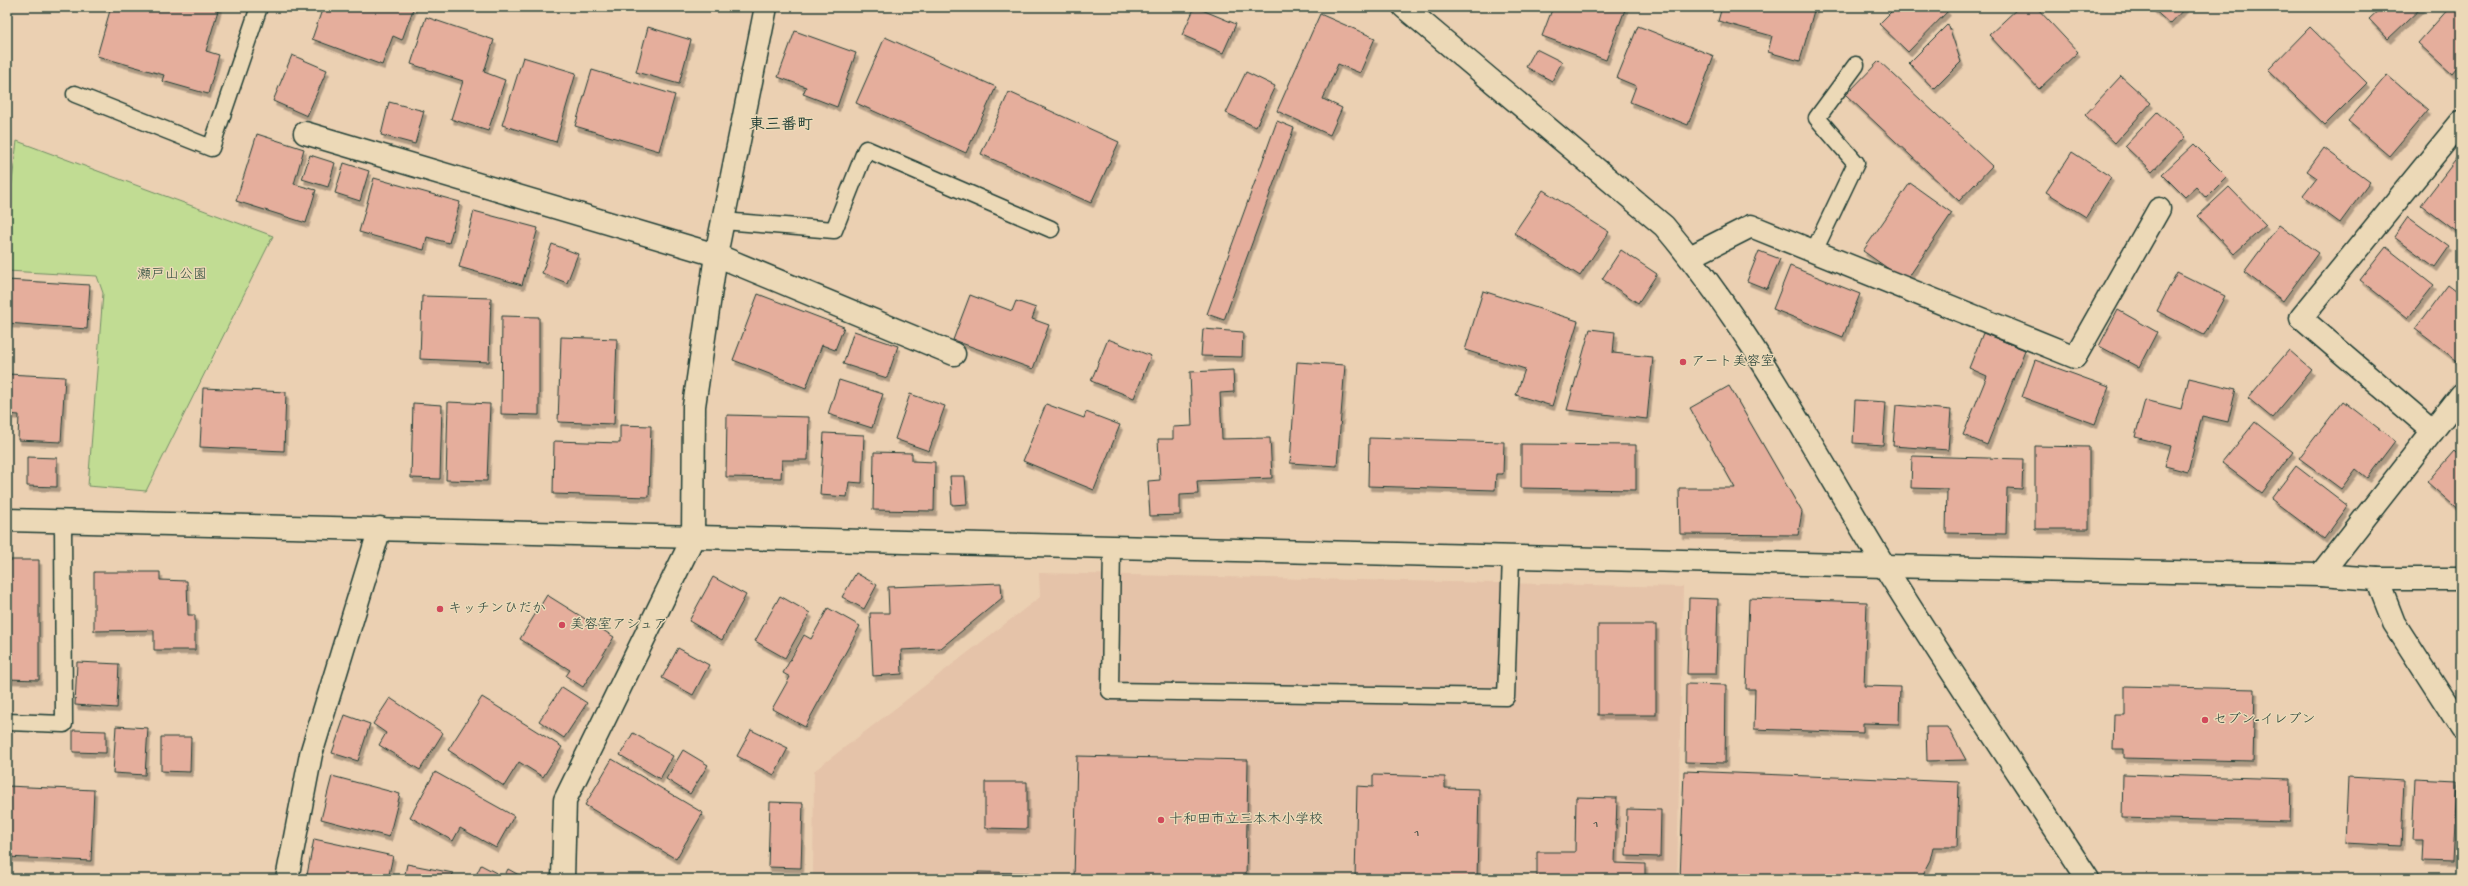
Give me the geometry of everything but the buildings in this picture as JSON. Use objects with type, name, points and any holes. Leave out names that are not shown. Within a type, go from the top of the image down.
[{"type":"street","points":[[563,879],[565,800],[693,538],[694,406],[716,255],[766,7]]},
{"type":"street","points":[[1404,7],[1664,226],[1690,257],[1723,302],[1885,566],[2088,879]]},
{"type":"street","points":[[2433,431],[2301,318],[2461,122]]},
{"type":"street","points":[[305,133],[716,255],[954,354]]},
{"type":"street","points":[[1690,257],[1751,226],[2075,357],[2158,209]]},
{"type":"street","points":[[2320,575],[2461,395]]},
{"type":"street","points":[[7,520],[380,528],[693,538],[1112,545],[1885,566],[2320,575],[2377,579],[2461,579]]},
{"type":"street","points":[[286,879],[311,754],[380,528]]},
{"type":"street","points":[[2377,579],[2394,623],[2461,727]]},
{"type":"lane","points":[[75,94],[211,148],[259,7]]},
{"type":"lane","points":[[1814,251],[1856,164],[1817,118],[1856,65]]},
{"type":"lane","points":[[723,221],[834,230],[866,148],[1051,229]]},
{"type":"lane","points":[[7,722],[64,724],[63,521]]},
{"type":"lane","points":[[1112,545],[1110,691],[1506,697],[1511,556]]},
{"type":"shaded area","name":"十和田市立三本木小学校","points":[[1039,573],[1683,587],[1677,879],[813,879],[814,771],[1040,597]]},
{"type":"green space","name":"瀬戸山公園","points":[[17,141],[273,236],[146,491],[88,486],[103,293],[97,276],[7,271],[7,221]]},
{"type":"place","name":"アート美容室","points":[[1683,362]]},
{"type":"place","name":"キッチンひだか","points":[[440,609]]},
{"type":"place","name":"美容室アシュア","points":[[562,625]]},
{"type":"place","name":"セブン-イレブン","points":[[2205,720]]},
{"type":"place","name":"十和田市立三本木小学校","points":[[1161,820]]},
{"type":"district","name":"東三番町","points":[[781,126]]}]
